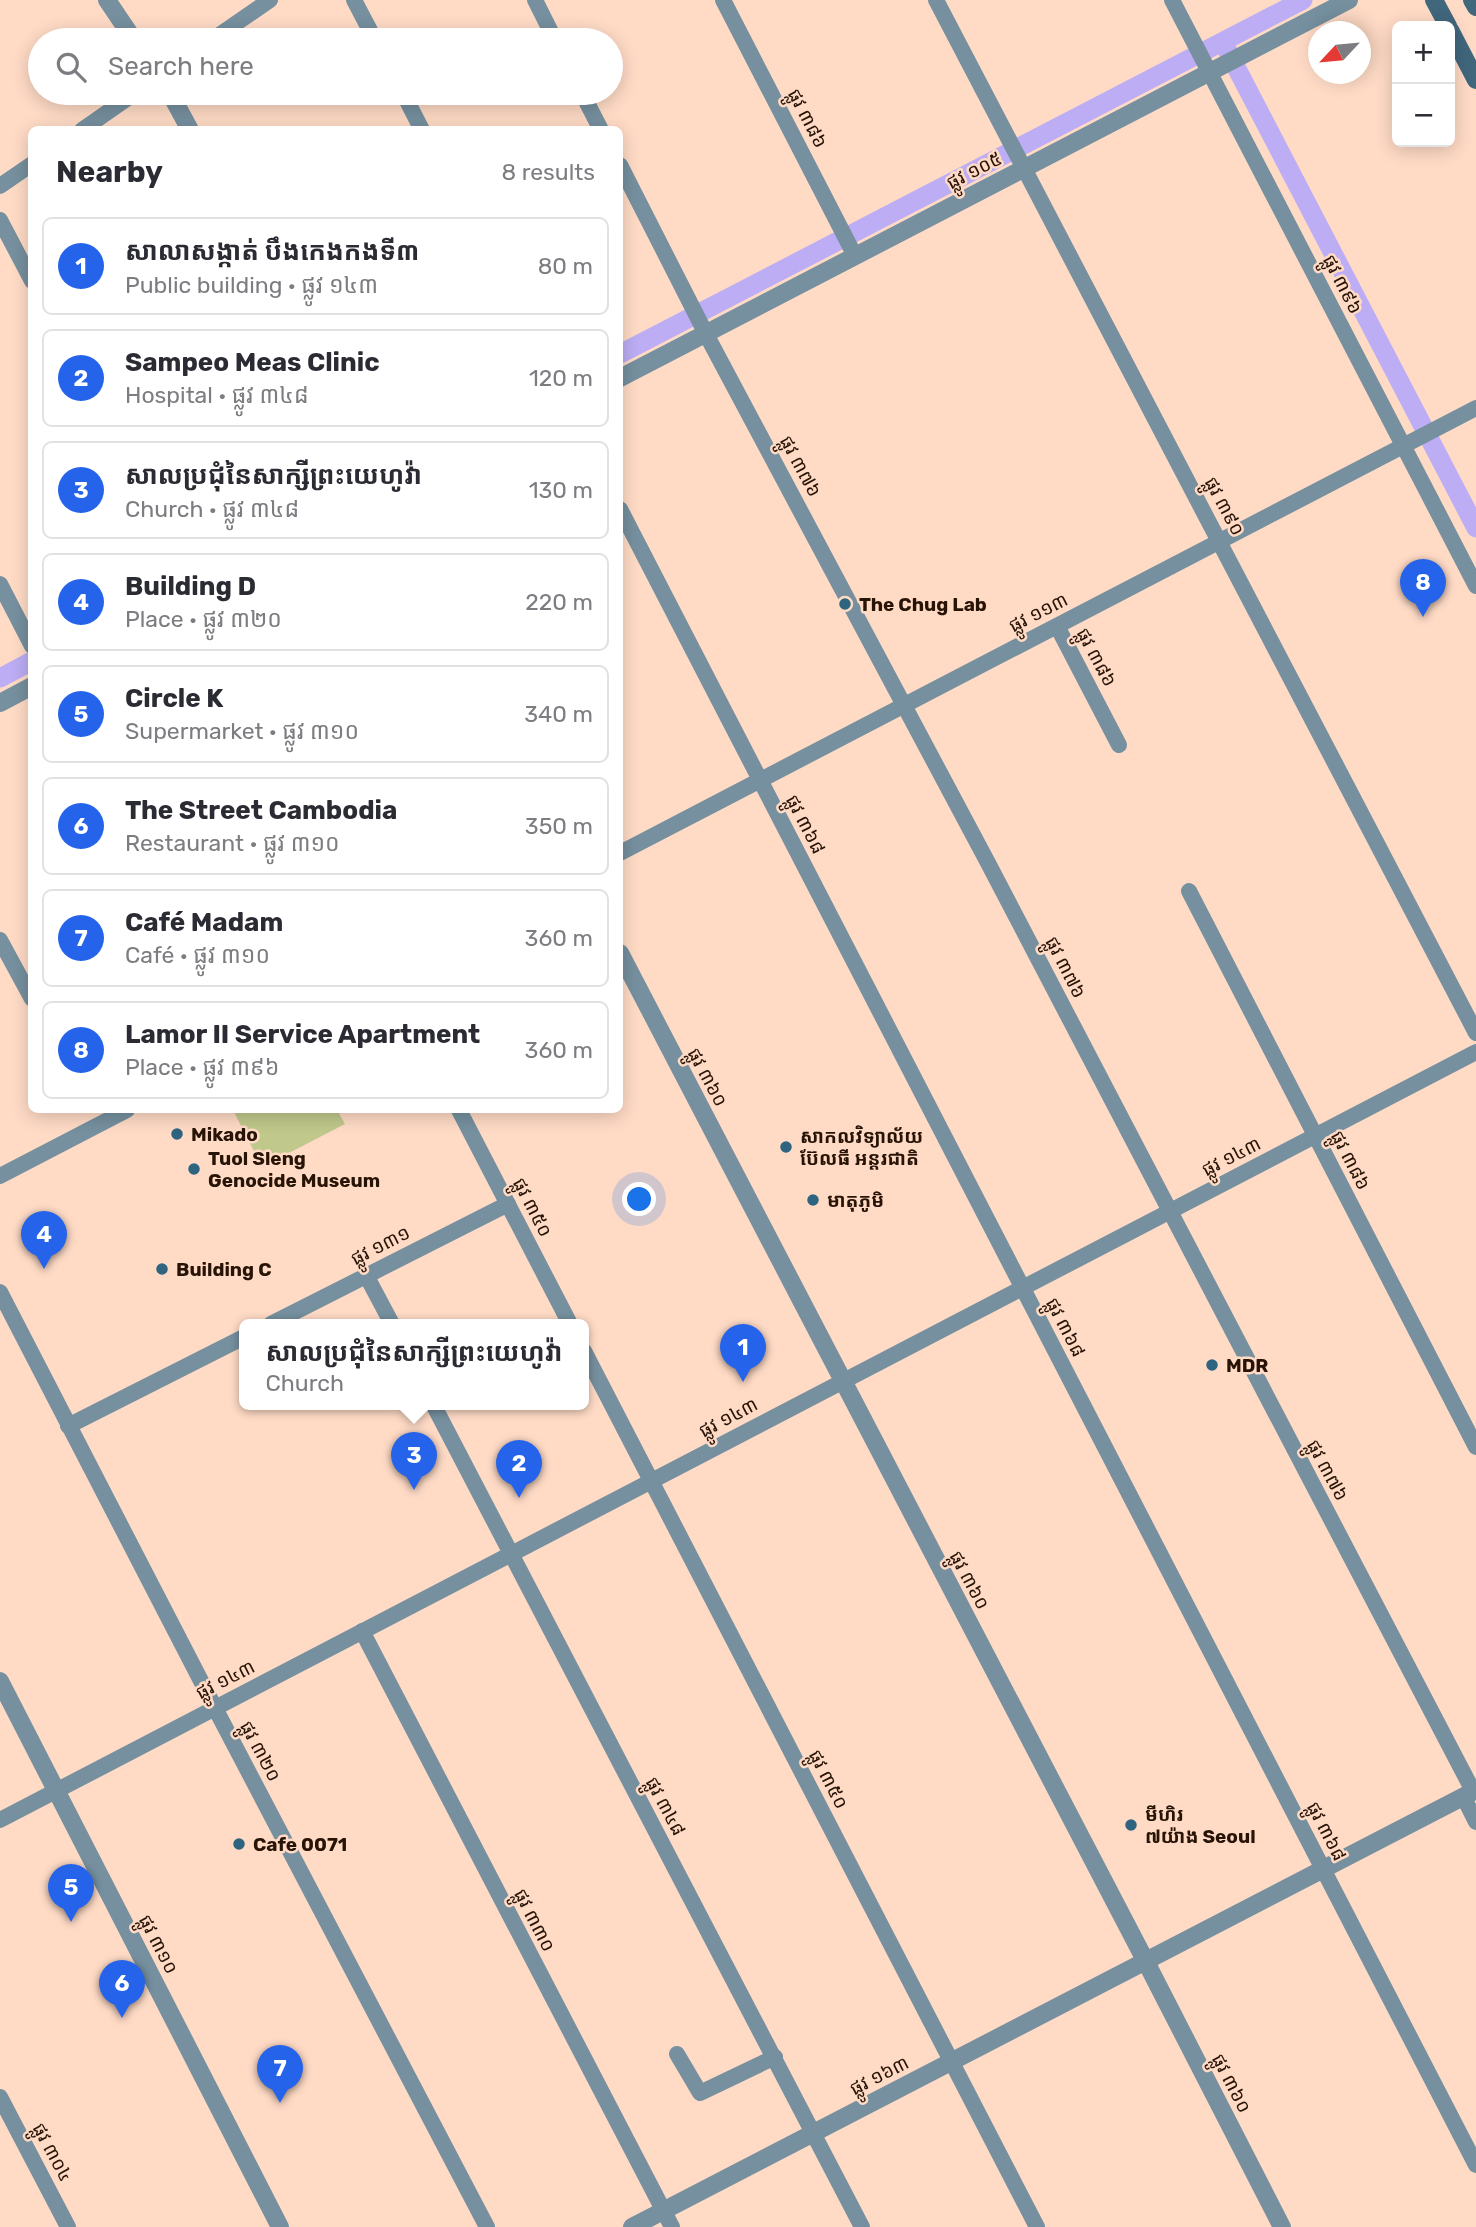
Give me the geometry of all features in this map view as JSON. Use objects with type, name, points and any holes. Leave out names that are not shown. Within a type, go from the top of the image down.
[{"type":"main road","points":[[1434,0],[1445,21]]},
{"type":"main road","points":[[1472,0],[1476,7]]},
{"type":"main road","points":[[1455,40],[1476,80]]},
{"type":"street","points":[[107,0],[126,28]]},
{"type":"street","points":[[229,28],[270,0]]},
{"type":"street","points":[[354,0],[369,28]]},
{"type":"street","points":[[535,0],[549,28]]},
{"type":"street","name":"ផ្លូវ ៣៨៦","points":[[723,0],[853,251]]},
{"type":"street","name":"ផ្លូវ ៣៩០","points":[[936,0],[1476,1032]]},
{"type":"street","name":"ផ្លូវ ៣៩៦","points":[[1172,0],[1197,47],[1212,67],[1410,442],[1476,586]]},
{"type":"street","name":"ផ្លូវ ១០៥","points":[[623,376],[703,329],[1022,163],[1349,0]]},
{"type":"street","points":[[88,126],[118,105]]},
{"type":"street","points":[[176,105],[188,126]]},
{"type":"street","points":[[408,105],[420,126]]},
{"type":"street","points":[[588,105],[599,126]]},
{"type":"street","points":[[0,186],[28,167]]},
{"type":"street","name":"ផ្លូវ ៣៧៦","points":[[623,171],[703,329],[905,705],[1170,1211],[1470,1792],[1476,1822]]},
{"type":"street","points":[[0,220],[28,273]]},
{"type":"street","name":"ផ្លូវ ១១៣","points":[[623,851],[1476,408]]},
{"type":"street","name":"ផ្លូវ ៣៦៨","points":[[623,515],[1476,2165]]},
{"type":"street","points":[[0,584],[28,638]]},
{"type":"street","name":"ផ្លូវ ៣៨៦","points":[[1057,626],[1119,745]]},
{"type":"street","points":[[0,703],[28,688]]},
{"type":"street","name":"ផ្លូវ ៣៨៦","points":[[1189,891],[1476,1447]]},
{"type":"street","points":[[0,940],[28,992]]},
{"type":"street","name":"ផ្លូវ ៣៦០","points":[[623,959],[1282,2227]]},
{"type":"street","name":"ផ្លូវ ១៤៣","points":[[0,1820],[1476,1052]]},
{"type":"street","points":[[0,1175],[95,1117],[113,1113]]},
{"type":"street","name":"ផ្លូវ ៣៥០","points":[[461,1113],[567,1319]]},
{"type":"street","name":"ផ្លូវ ១៣១","points":[[281,1319],[508,1204]]},
{"type":"street","points":[[366,1275],[389,1319]]},
{"type":"street","name":"ផ្លូវ ៣២០","points":[[0,1292],[487,2227]]},
{"type":"street","points":[[68,1426],[239,1340]]},
{"type":"street","name":"ផ្លូវ ៣៥០","points":[[589,1361],[1037,2227]]},
{"type":"street","name":"ផ្លូវ ៣៤៨","points":[[436,1410],[862,2227]]},
{"type":"street","name":"ផ្លូវ ៣៣០","points":[[362,1632],[671,2227]]},
{"type":"street","name":"ផ្លូវ ៣១០","points":[[0,1681],[280,2227]]},
{"type":"street","name":"ផ្លូវ ១៦៣","points":[[632,2227],[1470,1792]]},
{"type":"street","points":[[677,2054],[700,2093],[775,2057]]},
{"type":"street","name":"ផ្លូវ ៣០៤","points":[[0,2097],[62,2225]]},
{"type":"green space","points":[[235,1113],[339,1113],[345,1124],[262,1167]]},
{"type":"waterway","points":[[623,352],[1303,0]]},
{"type":"waterway","points":[[1224,44],[1476,528]]},
{"type":"waterway","points":[[0,678],[28,663]]},
{"type":"place","name":"The Chug Lab","points":[[845,604]]},
{"type":"place","name":"Lamor II Service Apartment","points":[[1423,617]]},
{"type":"place","name":"Mikado","points":[[177,1134]]},
{"type":"place","name":"សាកលវិទ្យាល័យ ប៊ែលធី អន្តរជាតិ","points":[[786,1147]]},
{"type":"place","name":"Tuol Sleng Genocide Museum","points":[[194,1169]]},
{"type":"place","name":"មាតុភូមិ","points":[[813,1200]]},
{"type":"place","name":"Building D","points":[[44,1269]]},
{"type":"place","name":"Building C","points":[[162,1269]]},
{"type":"place","name":"MDR","points":[[1212,1365]]},
{"type":"place","name":"សាលាសង្កាត់ បឹងកេងកងទី៣","points":[[743,1382]]},
{"type":"place","name":"សាលប្រជុំនៃសាក្សីព្រះយេហូវ៉ា","points":[[414,1490]]},
{"type":"place","name":"Sampeo Meas Clinic","points":[[519,1498]]},
{"type":"place","name":"មីហិរ ៧យ៉ាង Seoul","points":[[1131,1825]]},
{"type":"place","name":"Cafe 0071","points":[[239,1844]]},
{"type":"place","name":"Circle K","points":[[71,1922]]},
{"type":"place","name":"The Street Cambodia","points":[[122,2018]]},
{"type":"place","name":"Café Madam","points":[[280,2103]]}]
